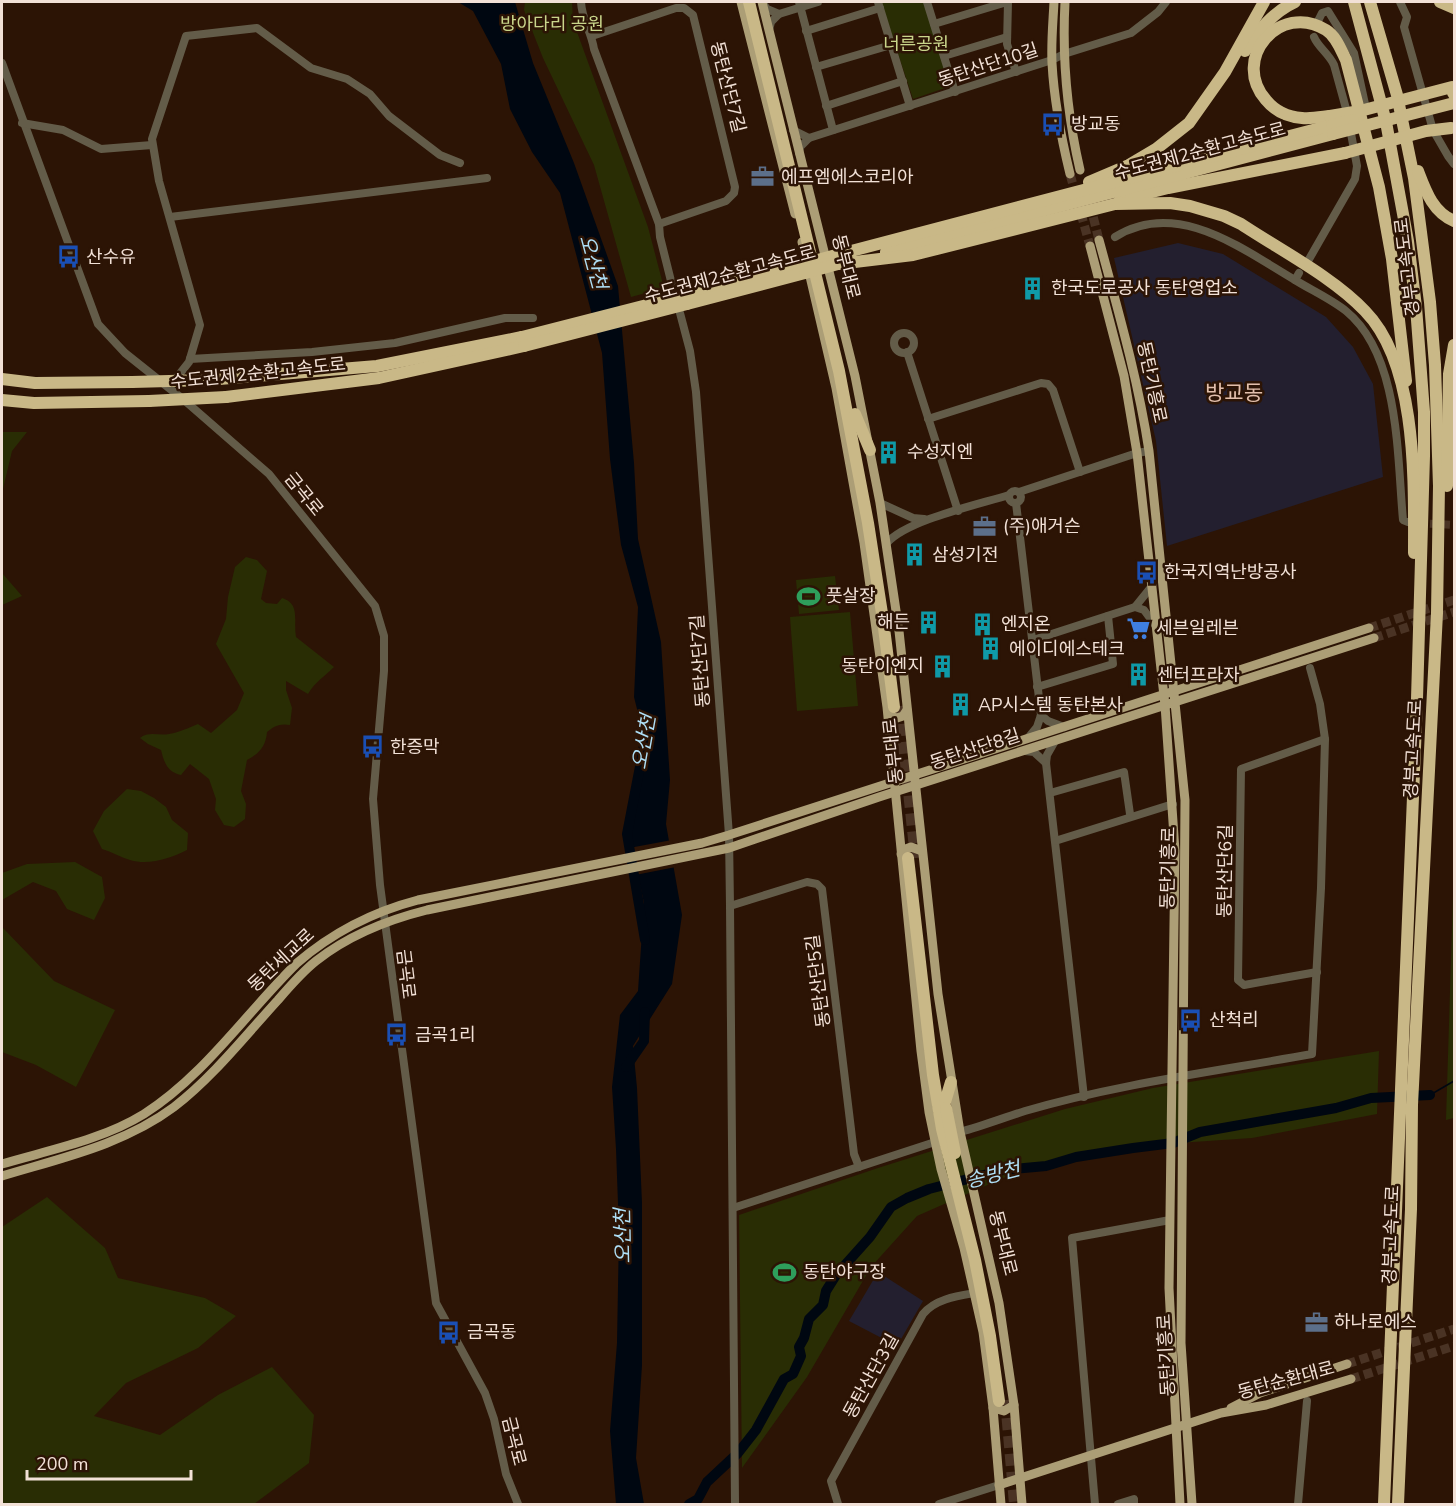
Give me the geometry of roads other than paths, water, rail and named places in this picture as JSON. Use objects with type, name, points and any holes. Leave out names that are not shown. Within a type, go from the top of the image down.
[{"type":"highway","name":"동부대로","points":[[749,2],[839,371],[897,708]]},
{"type":"highway","name":"동부대로","points":[[760,2],[855,414],[875,523],[897,708]]},
{"type":"highway","points":[[1189,123],[1225,72],[1264,2]]},
{"type":"highway","points":[[1029,203],[1129,165],[1156,149],[1189,123],[1233,69],[1260,31],[1281,10],[1294,2]]},
{"type":"highway","name":"경부고속도로","points":[[1354,2],[1386,122],[1408,241],[1416,307],[1425,456],[1407,1082],[1395,1219],[1384,1504]]},
{"type":"highway","name":"경부고속도로","points":[[1370,2],[1397,94],[1414,178],[1430,302],[1435,365],[1439,486],[1437,613],[1407,1082]]},
{"type":"highway","points":[[1440,2],[1455,8]]},
{"type":"highway","points":[[1417,699],[1412,442],[1392,259],[1379,187],[1347,60],[1337,41],[1327,30],[1310,23],[1297,22],[1282,26],[1263,41],[1255,57],[1254,69],[1260,91],[1263,98],[1277,111],[1289,116],[1331,125],[1360,111],[1454,93]]},
{"type":"highway","name":"수도권제2순환고속도로","points":[[837,260],[1029,203],[1454,93]]},
{"type":"highway","points":[[1403,124],[1427,194],[1441,214],[1455,221]]},
{"type":"highway","name":"수도권제2순환고속도로","points":[[2,400],[34,403],[149,401],[226,396],[379,378],[523,341],[684,304],[804,268],[1331,125]]},
{"type":"highway","points":[[837,260],[926,252],[1158,190],[1345,153],[1426,131],[1453,128]]},
{"type":"highway","points":[[1084,211],[1115,204],[1170,203],[1205,209],[1240,225],[1341,290],[1367,312],[1386,339],[1405,399],[1412,442]]},
{"type":"highway","name":"수도권제2순환고속도로","points":[[2,379],[35,382],[132,382],[292,375],[377,366],[523,341]]},
{"type":"highway","points":[[1437,613],[1445,545],[1449,374],[1455,345]]},
{"type":"highway","points":[[845,402],[850,458],[864,543]]},
{"type":"highway","points":[[855,414],[870,450]]},
{"type":"highway","name":"동부대로","points":[[912,855],[953,1165]]},
{"type":"highway","name":"동부대로","points":[[912,855],[933,1076],[953,1165],[991,1303],[1003,1403]]},
{"type":"highway","points":[[945,1102],[951,1082]]},
{"type":"highway","name":"경부고속도로","points":[[1398,1504],[1410,1214],[1406,1105]]},
{"type":"highway","points":[[929,1112],[934,1114],[944,1157],[953,1165]]},
{"type":"main road","name":"동부대로","points":[[741,2],[836,388],[897,708],[914,774],[912,855],[921,1051],[935,1142],[953,1165]]},
{"type":"main road","name":"동부대로","points":[[760,2],[769,30],[855,376],[887,543],[897,708],[895,792],[912,855],[938,994],[960,1132],[953,1165]]},
{"type":"main road","points":[[1054,2],[1052,60],[1056,104],[1070,174]]},
{"type":"main road","points":[[1065,2],[1064,54],[1070,119],[1080,170]]},
{"type":"main road","name":"동탄기흥로","points":[[1099,240],[1134,371],[1149,451],[1169,698],[1175,851],[1170,1150],[1170,1345],[1180,1504]]},
{"type":"main road","name":"동탄기흥로","points":[[1090,246],[1124,375],[1137,453],[1155,625],[1169,698],[1185,811],[1180,1344],[1192,1504]]},
{"type":"main road","name":"동탄산단8길","points":[[895,792],[1054,741],[1369,628]]},
{"type":"main road","name":"동탄산단8길","points":[[894,781],[1064,727],[1374,638]]},
{"type":"main road","points":[[729,835],[894,781]]},
{"type":"main road","points":[[729,848],[895,792]]},
{"type":"main road","name":"동탄세교로","points":[[2,1164],[99,1135],[143,1114],[187,1081],[297,963],[317,946],[383,910],[418,900],[702,843],[729,835]]},
{"type":"main road","name":"동탄세교로","points":[[2,1176],[108,1144],[162,1116],[206,1079],[315,962],[357,934],[384,922],[427,910],[729,848]]},
{"type":"main road","name":"동부대로","points":[[959,1188],[975,1293],[1020,1478],[1022,1504]]},
{"type":"main road","name":"동탄순환대로","points":[[1221,1413],[1260,1393],[1347,1364]]},
{"type":"main road","name":"동탄순환대로","points":[[1221,1413],[1266,1405],[1351,1379]]},
{"type":"main road","name":"동부대로","points":[[1001,1504],[999,1485],[1003,1403]]},
{"type":"main road","points":[[999,1485],[1221,1413]]},
{"type":"street","points":[[581,2],[582,18],[592,36],[594,49],[659,224],[672,285]]},
{"type":"street","points":[[760,2],[767,9],[779,14]]},
{"type":"street","points":[[769,30],[771,22],[779,14],[799,4],[818,2]]},
{"type":"street","points":[[927,2],[955,92]]},
{"type":"street","points":[[934,24],[1008,2],[1007,44],[1016,72]]},
{"type":"street","name":"동탄산단10길","points":[[809,138],[1131,33],[1158,12],[1166,2]]},
{"type":"street","points":[[1400,2],[1407,17],[1404,27],[1433,130],[1455,164]]},
{"type":"street","points":[[799,4],[833,130]]},
{"type":"street","points":[[806,30],[879,5],[910,106]]},
{"type":"street","name":"동탄산단7길","points":[[592,36],[676,8],[684,8],[693,15],[735,187],[734,193],[726,201],[659,224]]},
{"type":"street","points":[[1317,23],[1322,13],[1328,12],[1350,45],[1365,104]]},
{"type":"street","points":[[169,387],[190,360],[200,325],[159,181],[152,139],[186,36],[257,28],[311,68],[347,79],[370,94],[389,116],[440,155],[460,163]]},
{"type":"street","points":[[1308,261],[1350,190],[1357,166],[1346,108],[1334,65],[1330,57],[1316,43],[1314,37]]},
{"type":"street","points":[[944,56],[1007,38]]},
{"type":"street","points":[[816,68],[891,45]]},
{"type":"street","name":"금곡로","points":[[2,63],[22,123],[98,324],[125,353],[169,387],[263,469],[375,606],[384,636],[383,681],[373,799],[384,922],[436,1303],[486,1394],[506,1474],[518,1504]]},
{"type":"street","points":[[826,106],[903,81]]},
{"type":"street","points":[[22,123],[63,130],[101,150],[152,145]]},
{"type":"street","points":[[793,130],[809,138],[800,147],[799,154]]},
{"type":"street","points":[[170,217],[487,178]]},
{"type":"street","points":[[1115,237],[1139,225],[1158,223],[1197,227],[1216,234],[1297,276],[1346,311],[1362,327],[1375,349],[1390,397],[1403,520],[1408,522]]},
{"type":"street","name":"동탄산단7길","points":[[684,304],[696,392],[729,848]]},
{"type":"street","points":[[190,360],[312,352],[395,343],[505,318],[533,318]]},
{"type":"street","points":[[907,352],[958,511]]},
{"type":"street","points":[[928,419],[1041,383],[1048,384],[1053,390],[1080,472]]},
{"type":"street","points":[[887,543],[893,536],[932,519],[1009,495],[1013,491],[1019,492],[1149,451]]},
{"type":"street","points":[[1016,503],[1021,499],[1019,492]]},
{"type":"street","points":[[1009,495],[1010,501],[1016,503]]},
{"type":"street","points":[[880,503],[913,518],[932,519]]},
{"type":"street","points":[[1016,503],[1041,715],[1037,727],[1028,738]]},
{"type":"street","points":[[1033,640],[1135,607],[1152,586]]},
{"type":"street","points":[[1135,607],[1144,610],[1155,625]]},
{"type":"street","points":[[1038,687],[1113,664],[1108,616]]},
{"type":"street","points":[[960,1132],[1026,1111],[1084,1097],[1312,1054],[1321,888],[1325,739],[1320,704],[1310,668]]},
{"type":"street","points":[[1041,715],[1048,722],[1064,727]]},
{"type":"street","name":"동탄산단6길","points":[[1317,972],[1244,985],[1238,980],[1242,769],[1325,739]]},
{"type":"street","points":[[1054,741],[1046,763],[1084,1097]]},
{"type":"street","points":[[1020,752],[1034,752],[1046,763]]},
{"type":"street","points":[[1050,793],[1124,772],[1130,814]]},
{"type":"street","points":[[1055,841],[1173,804]]},
{"type":"street","points":[[729,848],[735,1504]]},
{"type":"street","name":"동탄산단5길","points":[[730,906],[807,882],[817,884],[822,889],[854,1154],[859,1167]]},
{"type":"street","points":[[733,1208],[935,1142]]},
{"type":"street","points":[[1095,1504],[1072,1238],[1170,1220]]},
{"type":"street","name":"동탄산단3길","points":[[838,1504],[831,1482],[923,1314],[936,1303],[975,1293]]},
{"type":"street","points":[[1298,1504],[1307,1401]]},
{"type":"street","points":[[939,1504],[999,1485]]},
{"type":"street","points":[[1118,1504],[1134,1499],[1134,1504]]},
{"type":"water","name":"오산천","points":[[458,2],[515,2],[533,63],[574,163],[618,286],[634,463],[638,539],[661,642],[670,780],[666,824],[682,915],[672,984],[633,1046],[642,1203],[642,1365],[636,1458],[644,1504],[616,1504],[610,1431],[617,1343],[619,1231],[612,1087],[620,1015],[638,991],[644,903],[630,837],[645,741],[634,697],[638,607],[621,545],[610,459],[602,353],[560,193],[532,152],[510,109],[501,64],[473,11]]},
{"type":"waterway","name":"오산천","points":[[645,940],[627,834],[648,725]]},
{"type":"waterway","name":"오산천","points":[[626,1067],[644,1041],[645,1012]]},
{"type":"waterway","name":"송방천","points":[[1430,1095],[1454,1081]]},
{"type":"waterway","name":"송방천","points":[[689,1504],[698,1499],[707,1482],[738,1453],[756,1430],[784,1379],[793,1374],[801,1356],[799,1347],[809,1319],[823,1305],[826,1291],[836,1275],[870,1237],[891,1207],[907,1198],[929,1189],[1003,1170],[1046,1166],[1076,1157],[1173,1143],[1200,1132],[1336,1108],[1371,1098],[1430,1095]]},
{"type":"tunnel","points":[[1070,174],[1090,246]]},
{"type":"tunnel","points":[[1090,204],[1099,240]]},
{"type":"tunnel","points":[[1418,523],[1454,525]]},
{"type":"tunnel","points":[[1369,628],[1454,600]]},
{"type":"tunnel","points":[[1374,638],[1454,612]]},
{"type":"tunnel","points":[[900,706],[916,858]]},
{"type":"tunnel","points":[[1347,1364],[1454,1329]]},
{"type":"tunnel","points":[[1351,1379],[1454,1346]]},
{"type":"tunnel","points":[[1006,1400],[1015,1504]]},
{"type":"place","name":"방교동","points":[[1053,124]]},
{"type":"place","name":"에프엠에스코리아","points":[[763,177]]},
{"type":"place","name":"산수유","points":[[68,257]]},
{"type":"place","name":"한국도로공사 동탄영업소","points":[[1033,288]]},
{"type":"place","name":"수성지엔","points":[[889,452]]},
{"type":"place","name":"(주)애거슨","points":[[985,526]]},
{"type":"place","name":"삼성기전","points":[[914,555]]},
{"type":"place","name":"한국지역난방공사","points":[[1146,572]]},
{"type":"place","name":"풋살장","points":[[808,596]]},
{"type":"place","name":"해든","points":[[928,622]]},
{"type":"place","name":"엔지온","points":[[983,624]]},
{"type":"place","name":"세븐일레븐","points":[[1138,628]]},
{"type":"place","name":"에이디에스테크","points":[[991,649]]},
{"type":"place","name":"동탄이엔지","points":[[942,666]]},
{"type":"place","name":"센터프라자","points":[[1139,675]]},
{"type":"place","name":"AP시스템 동탄본사","points":[[960,705]]},
{"type":"place","name":"한증막","points":[[372,747]]},
{"type":"place","name":"산척리","points":[[1191,1020]]},
{"type":"place","name":"금곡1리","points":[[397,1035]]},
{"type":"place","name":"동탄야구장","points":[[785,1272]]},
{"type":"place","name":"하나로에스","points":[[1316,1322]]},
{"type":"place","name":"금곡동","points":[[449,1332]]},
{"type":"district","name":"방교동","points":[[1234,393]]},
{"type":"park label","name":"방아다리 공원","points":[[552,24]]},
{"type":"park label","name":"너른공원","points":[[916,44]]}]
